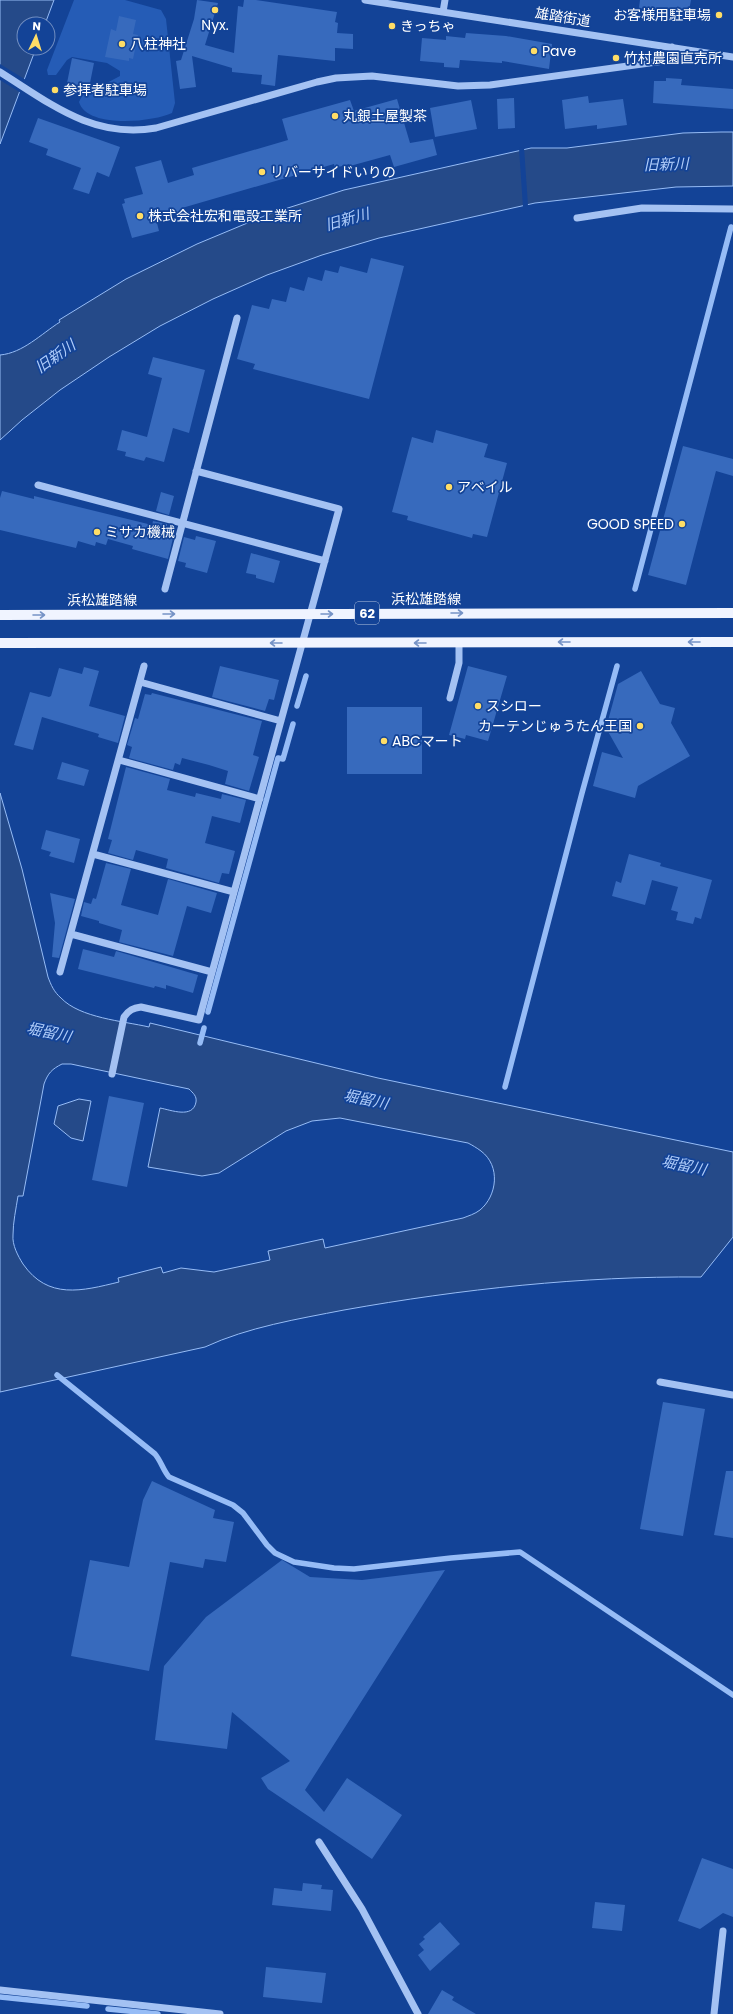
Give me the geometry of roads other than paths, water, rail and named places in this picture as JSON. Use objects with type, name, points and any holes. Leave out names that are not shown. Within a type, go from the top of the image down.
[{"type":"main road","name":"浜松雄踏線","points":[[0,615],[733,613]]},
{"type":"main road","name":"62","points":[[0,643],[733,642]]},
{"type":"street","name":"雄踏街道","points":[[365,0],[733,57]]},
{"type":"street","points":[[443,12],[445,0]]},
{"type":"street","points":[[0,72],[67,114],[92,124],[117,130],[137,130],[156,128],[336,78],[372,76],[458,86],[490,86],[664,61],[669,59],[672,47]]},
{"type":"street","points":[[577,218],[642,208],[733,209]]},
{"type":"street","points":[[165,589],[237,318]]},
{"type":"street","points":[[112,1074],[124,1017],[128,1011],[134,1008],[141,1008],[199,1020],[339,509],[196,471]]},
{"type":"street","points":[[38,486],[325,561]]},
{"type":"street","points":[[450,698],[459,663],[459,642]]},
{"type":"street","points":[[60,972],[144,666]]},
{"type":"street","points":[[140,682],[281,721]]},
{"type":"street","points":[[119,760],[260,799]]},
{"type":"street","points":[[93,854],[234,892]]},
{"type":"street","points":[[71,934],[212,972]]},
{"type":"street","points":[[660,1382],[733,1395]]},
{"type":"street","points":[[319,1842],[362,1909],[418,2014]]},
{"type":"street","points":[[714,2014],[723,1931]]},
{"type":"street","points":[[0,1990],[220,2014]]},
{"type":"water","points":[[0,0],[54,0],[48,16],[16,16],[16,56],[33,56],[0,144]]},
{"type":"water","name":"旧新川","points":[[733,132],[733,186],[676,187],[535,203],[379,238],[322,255],[267,275],[213,299],[160,326],[109,357],[60,390],[22,420],[0,440],[0,355],[8,354],[24,347],[60,322],[59,320],[126,279],[197,244],[269,214],[344,190],[531,148],[567,148],[683,133]]},
{"type":"water","name":"堀留川","points":[[0,793],[22,869],[48,977],[59,996],[69,1005],[79,1010],[102,1018],[149,1027],[150,1023],[378,1078],[733,1152],[733,1237],[701,1277],[656,1277],[567,1281],[522,1285],[433,1296],[344,1310],[273,1324],[238,1334],[205,1347],[0,1392]],"holes":[[[62,1064],[71,1064],[189,1089],[194,1095],[196,1098],[194,1107],[186,1112],[160,1108],[148,1167],[202,1176],[219,1173],[286,1131],[312,1121],[340,1118],[468,1143],[481,1151],[492,1165],[494,1173],[493,1189],[486,1204],[480,1210],[463,1218],[325,1248],[323,1239],[268,1251],[270,1260],[214,1272],[181,1268],[163,1273],[161,1267],[118,1278],[119,1282],[92,1288],[79,1290],[55,1288],[43,1283],[23,1264],[14,1246],[13,1230],[18,1196],[23,1196],[44,1084],[49,1074],[56,1068]]]},
{"type":"water","points":[[79,1099],[91,1101],[83,1141],[71,1138],[54,1124],[58,1106]]},
{"type":"waterway","points":[[635,589],[731,227]]},
{"type":"waterway","points":[[505,1087],[617,666]]},
{"type":"waterway","points":[[297,706],[306,676]]},
{"type":"waterway","points":[[208,1012],[278,758],[283,759],[293,724]]},
{"type":"waterway","points":[[200,1043],[204,1028]]},
{"type":"waterway","points":[[57,1375],[155,1454],[169,1477],[233,1505],[243,1513],[267,1545],[275,1553],[294,1562],[334,1568],[354,1569],[520,1552],[733,1695]]},
{"type":"waterway","points":[[0,1997],[87,2006]]},
{"type":"waterway","points":[[108,2009],[158,2014]]},
{"type":"place","name":"Nyx.","points":[[215,10]]},
{"type":"place","name":"お客様用駐車場","points":[[719,15]]},
{"type":"place","name":"きっちゃ","points":[[392,26]]},
{"type":"place","name":"八柱神社","points":[[122,44]]},
{"type":"place","name":"Pave","points":[[534,51]]},
{"type":"place","name":"竹村農園直売所","points":[[616,58]]},
{"type":"place","name":"参拝者駐車場","points":[[55,90]]},
{"type":"place","name":"丸銀土屋製茶","points":[[335,116]]},
{"type":"place","name":"リバーサイドいりの","points":[[262,172]]},
{"type":"place","name":"株式会社宏和電設工業所","points":[[140,216]]},
{"type":"place","name":"アベイル","points":[[449,487]]},
{"type":"place","name":"GOOD SPEED","points":[[682,524]]},
{"type":"place","name":"ミサカ機械","points":[[97,532]]},
{"type":"place","name":"スシロー","points":[[478,706]]},
{"type":"place","name":"カーテンじゅうたん王国","points":[[640,726]]},
{"type":"place","name":"ABCマート","points":[[384,741]]}]
